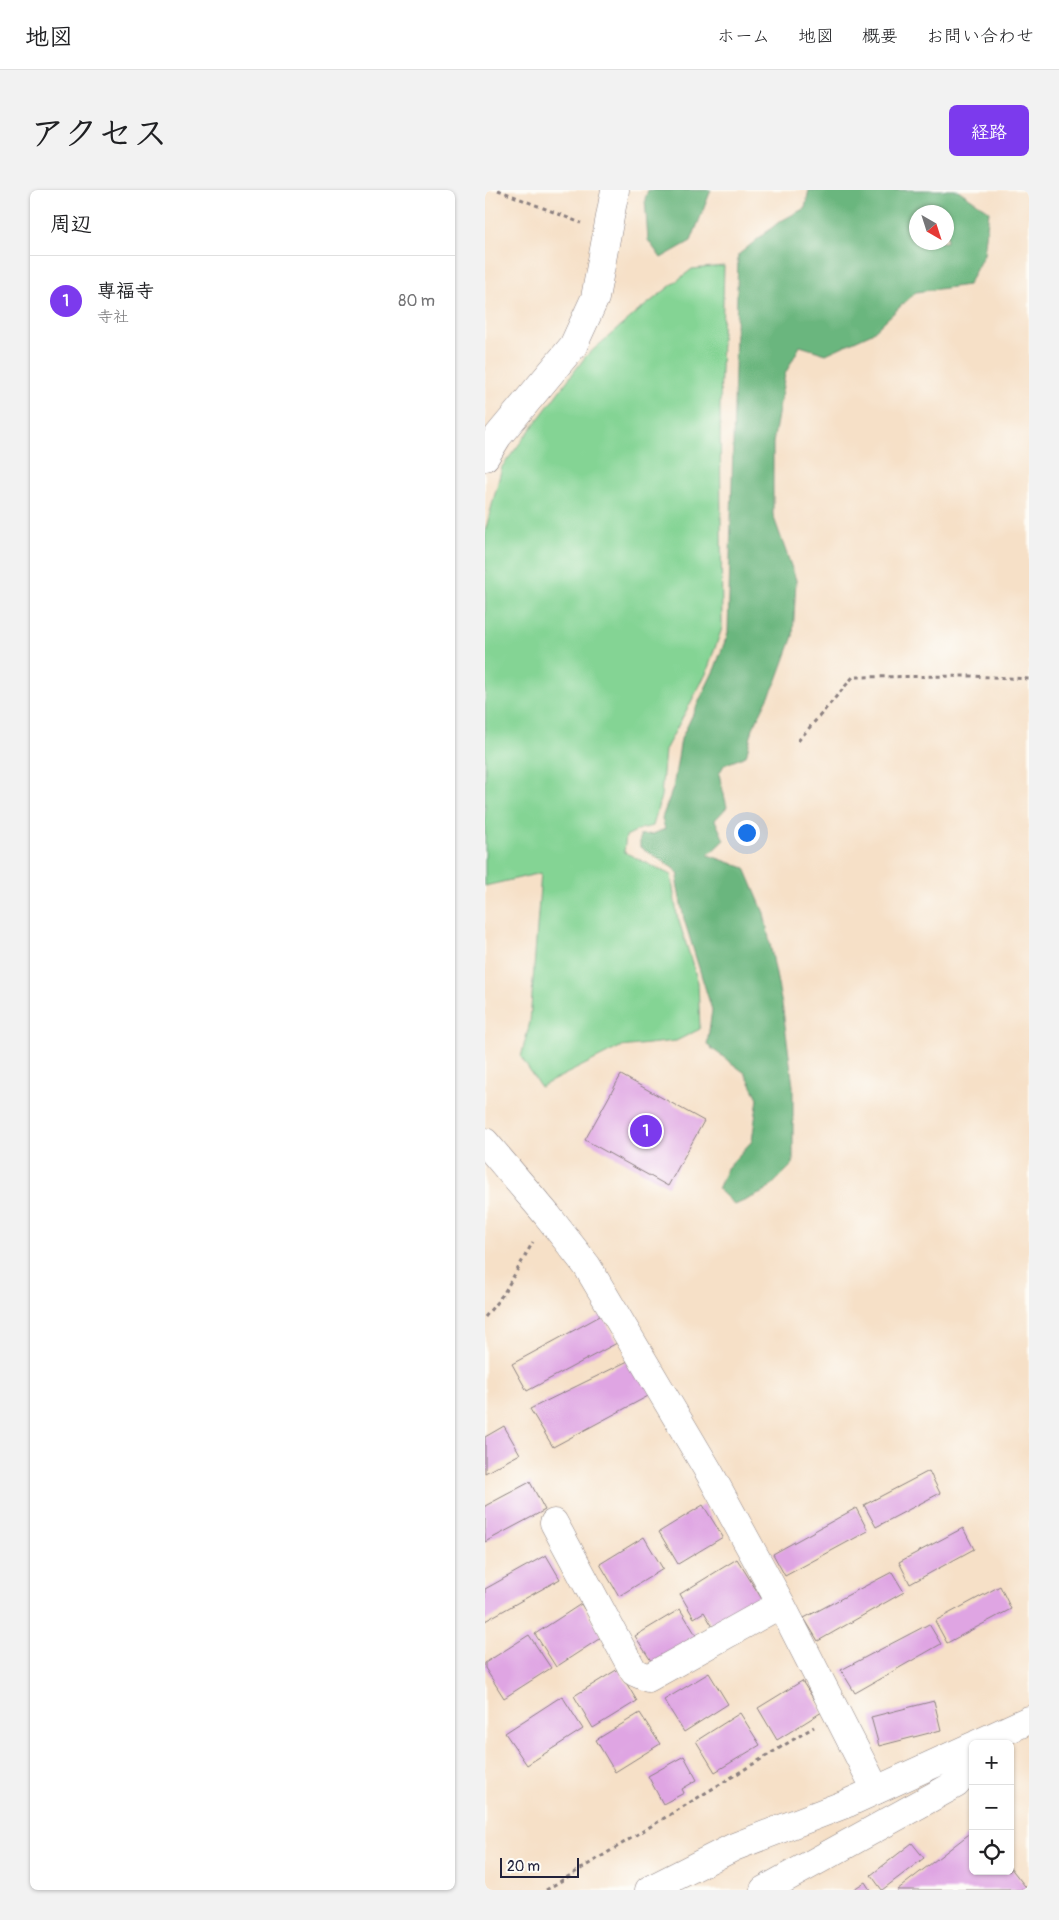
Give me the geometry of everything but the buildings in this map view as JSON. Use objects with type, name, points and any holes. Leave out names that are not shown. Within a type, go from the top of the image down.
[{"type":"street","points":[[485,458],[498,436],[573,346],[595,298],[615,190]]},
{"type":"street","points":[[485,1142],[547,1215],[592,1275],[709,1472],[781,1604],[876,1790]]},
{"type":"street","points":[[554,1524],[634,1672],[648,1678],[781,1604]]},
{"type":"street","points":[[986,1740],[1029,1720]]},
{"type":"street","points":[[649,1890],[734,1847],[848,1803],[969,1748]]},
{"type":"street","points":[[764,1890],[956,1784],[969,1768]]},
{"type":"path","points":[[498,190],[607,234]]},
{"type":"path","points":[[798,741],[853,677],[962,676],[1029,679]]},
{"type":"path","points":[[485,1317],[504,1293],[547,1215]]},
{"type":"path","points":[[546,1890],[837,1713]]},
{"type":"green space","points":[[648,190],[711,190],[691,241],[661,258],[648,240],[645,199]]},
{"type":"green space","points":[[809,190],[958,190],[989,211],[984,254],[968,285],[916,292],[872,333],[826,354],[800,346],[785,374],[773,443],[773,515],[796,580],[793,636],[777,680],[753,728],[746,756],[724,765],[719,774],[727,807],[715,820],[724,840],[708,855],[745,868],[764,913],[783,1010],[793,1086],[793,1164],[766,1191],[735,1205],[718,1189],[727,1168],[752,1141],[758,1098],[745,1073],[707,1045],[712,1010],[684,919],[677,883],[679,875],[673,868],[640,847],[640,835],[653,834],[665,829],[662,818],[673,788],[681,739],[715,668],[728,633],[738,255],[779,222],[805,208]]},
{"type":"green space","points":[[724,266],[720,407],[722,628],[706,674],[665,750],[661,796],[653,826],[640,829],[626,836],[624,852],[671,875],[677,915],[698,982],[700,1029],[676,1041],[620,1047],[540,1087],[521,1057],[530,1022],[541,873],[485,886],[485,532],[502,467],[586,356],[636,313],[692,269]]},
{"type":"place","name":"専福寺","points":[[646,1131]]}]
